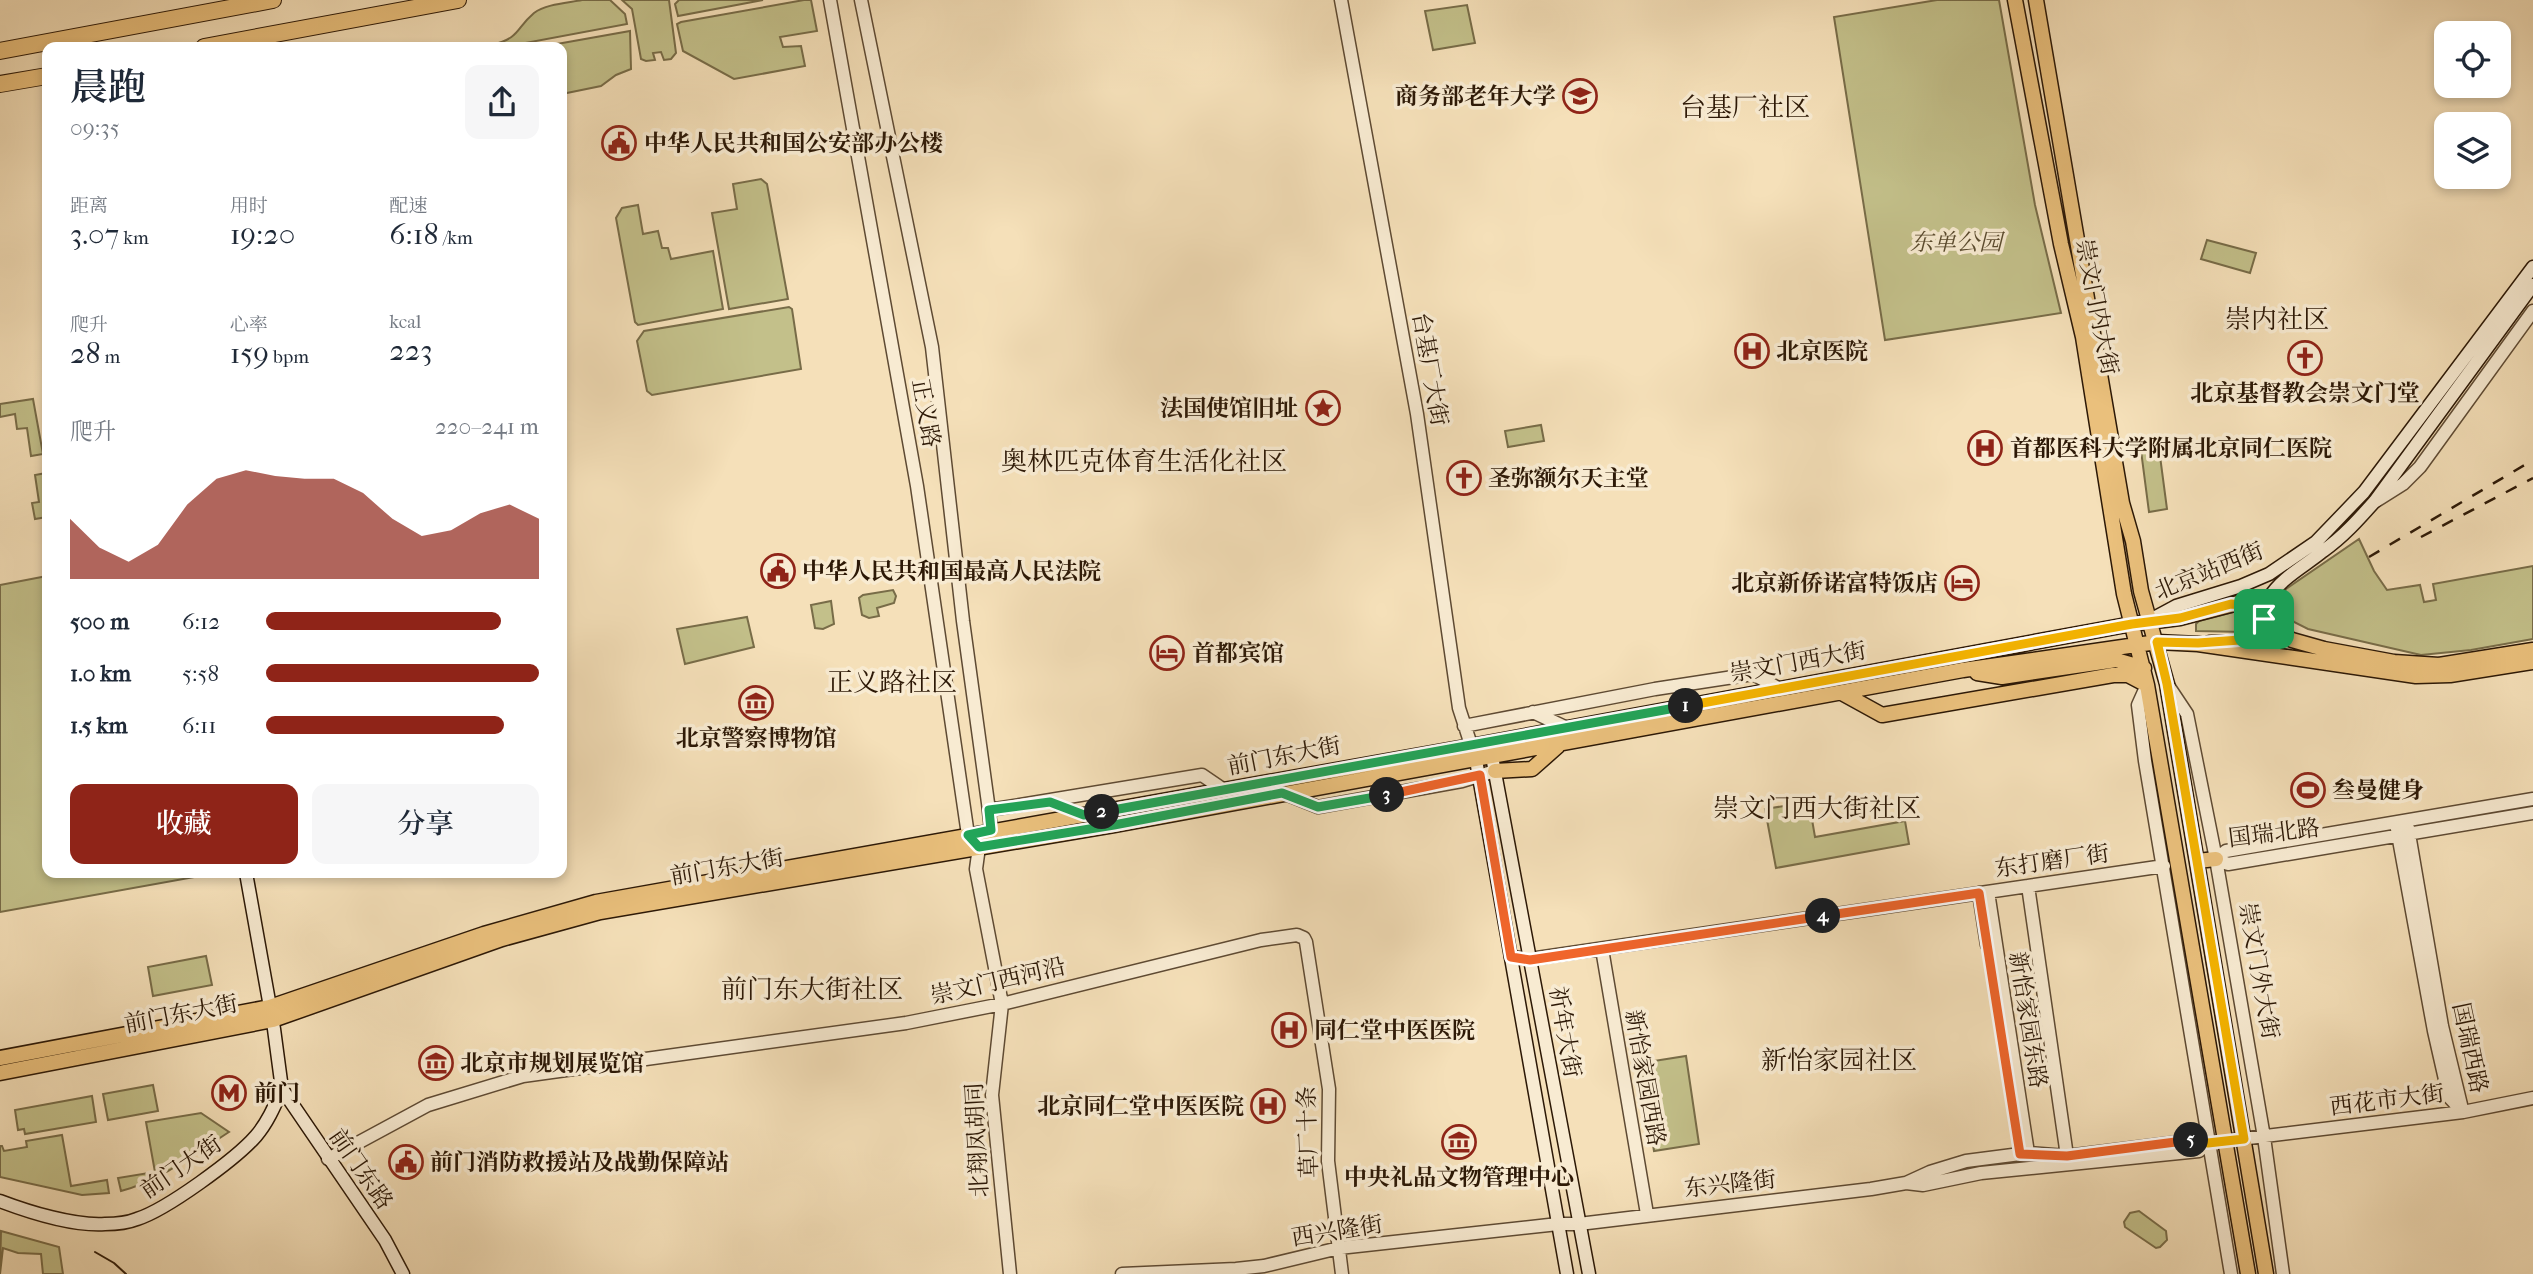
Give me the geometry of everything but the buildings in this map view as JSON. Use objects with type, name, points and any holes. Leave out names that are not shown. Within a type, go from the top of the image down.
[{"type":"highway","points":[[95,41],[273,0]]},
{"type":"highway","points":[[231,42],[458,0]]},
{"type":"highway","points":[[0,51],[42,47]]},
{"type":"highway","points":[[0,84],[42,77]]},
{"type":"main road","name":"崇文门内大街","points":[[2015,0],[2061,244],[2082,337],[2124,594],[2132,624]]},
{"type":"main road","name":"崇文门内大街","points":[[2036,0],[2122,503],[2150,621]]},
{"type":"main road","name":"北京站西街","points":[[2150,621],[2180,618],[2238,603],[2251,606],[2264,619]]},
{"type":"main road","points":[[2264,619],[2280,634],[2300,643],[2394,662],[2439,665],[2533,650]]},
{"type":"main road","name":"崇文门西大街","points":[[1473,753],[1567,728],[2150,621]]},
{"type":"main road","name":"崇文门外大街","points":[[2150,621],[2167,684],[2266,1274]]},
{"type":"main road","points":[[2132,624],[2144,668],[2171,865],[2226,1141],[2248,1274]]},
{"type":"main road","name":"崇文门西大街","points":[[1473,753],[1493,764],[1559,745],[1963,670],[2138,643],[2198,643],[2416,676],[2462,674],[2533,662]]},
{"type":"main road","points":[[1963,670],[2002,677],[2116,660],[2144,668]]},
{"type":"main road","points":[[1842,693],[1882,715],[2113,675],[2128,675],[2147,685]]},
{"type":"main road","name":"前门东大街","points":[[0,1058],[272,1013],[443,947],[566,909],[756,872],[1223,790],[1473,753]]},
{"type":"main road","name":"前门东大街","points":[[0,1073],[272,1013],[502,939],[600,912],[1114,825],[1473,753]]},
{"type":"main road","points":[[2197,861],[2216,859]]},
{"type":"street","name":"正义路","points":[[830,0],[917,486],[968,835]]},
{"type":"street","name":"正义路","points":[[861,0],[932,347],[963,621],[991,830]]},
{"type":"street","name":"台基厂大街","points":[[1341,0],[1417,414],[1459,708],[1473,753]]},
{"type":"street","name":"北京站西街","points":[[2150,621],[2176,606],[2241,586],[2269,574],[2316,542],[2364,492],[2533,267]]},
{"type":"street","name":"北京站西街","points":[[2264,619],[2264,608],[2271,595],[2291,573],[2349,530],[2375,501],[2533,285]]},
{"type":"street","points":[[2375,501],[2403,484],[2420,467],[2533,311]]},
{"type":"street","points":[[2198,643],[2254,639],[2262,630],[2264,619]]},
{"type":"street","points":[[1464,726],[1753,674],[1780,688]]},
{"type":"street","name":"崇文门外大街","points":[[2167,684],[2187,714],[2216,859],[2264,1137],[2283,1274]]},
{"type":"street","points":[[1532,712],[1567,728]]},
{"type":"street","name":"祈年大街","points":[[1473,753],[1480,775],[1567,1274]]},
{"type":"street","points":[[1282,793],[1318,807],[1462,781],[1480,775],[1493,764]]},
{"type":"street","name":"祈年大街","points":[[1493,764],[1589,1274]]},
{"type":"street","points":[[989,810],[1202,775],[1223,790]]},
{"type":"street","name":"国瑞北路","points":[[2216,859],[2228,864],[2533,799]]},
{"type":"street","points":[[1050,802],[1084,815]]},
{"type":"street","name":"国瑞北路","points":[[2402,828],[2533,813]]},
{"type":"street","name":"国瑞西路","points":[[2402,828],[2434,1031],[2449,1097],[2463,1112]]},
{"type":"street","points":[[968,835],[979,847],[991,830]]},
{"type":"street","name":"北翔凤胡同","points":[[979,847],[976,869],[1002,1004],[992,1095],[1010,1274]]},
{"type":"street","points":[[2171,865],[2208,1143],[2231,1274]]},
{"type":"street","name":"东打磨厂街","points":[[1511,957],[1530,960],[2171,865]]},
{"type":"street","points":[[247,878],[272,1013],[282,1089]]},
{"type":"street","points":[[2028,886],[2067,1156]]},
{"type":"street","name":"新怡家园东路","points":[[1983,893],[2024,1154]]},
{"type":"street","name":"崇文门西河沿","points":[[328,1158],[428,1105],[523,1076],[906,1023],[1002,1004],[1261,940],[1297,935],[1304,938],[1313,989]]},
{"type":"street","name":"新怡家园西路","points":[[1602,949],[1647,1214]]},
{"type":"street","name":"草厂十条","points":[[1313,989],[1329,1089],[1328,1161],[1342,1274]]},
{"type":"street","name":"前门东路","points":[[282,1089],[385,1240],[403,1274]]},
{"type":"street","name":"前门大街","points":[[0,1201],[70,1221],[102,1225],[124,1223],[149,1214],[239,1154],[262,1128],[282,1089]]},
{"type":"street","name":"西花市大街","points":[[2208,1143],[2463,1112],[2533,1098]]},
{"type":"street","name":"东兴隆街","points":[[1558,1224],[1579,1224],[1871,1189],[1906,1183],[1966,1161],[2024,1154],[2067,1156],[2196,1140],[2208,1143]]},
{"type":"street","name":"东兴隆街","points":[[1906,1183],[1923,1185],[2005,1170],[2048,1168],[2199,1151],[2208,1143]]},
{"type":"street","name":"西兴隆街","points":[[1122,1274],[1264,1266],[1339,1248],[1558,1224]]},
{"type":"green space","points":[[582,0],[610,0],[625,14],[627,24],[531,42],[501,42],[513,36],[534,13],[551,6]]},
{"type":"green space","points":[[622,0],[669,0],[676,53],[671,59],[664,60],[661,52],[653,53],[655,60],[641,59],[632,9]]},
{"type":"green space","points":[[679,0],[763,0],[678,16],[675,4]]},
{"type":"green space","points":[[811,0],[817,31],[780,37],[783,47],[801,46],[805,66],[734,79],[683,51],[677,24],[681,22]]},
{"type":"green space","name":"东单公园","points":[[1937,0],[1999,0],[2035,205],[2061,313],[1885,340],[1834,17]]},
{"type":"green space","points":[[1467,5],[1475,43],[1433,50],[1425,11]]},
{"type":"green space","points":[[630,31],[631,69],[616,75],[601,86],[567,93],[567,42]]},
{"type":"green space","points":[[761,179],[767,184],[788,299],[729,309],[712,213],[737,209],[733,184]]},
{"type":"green space","points":[[638,205],[643,234],[658,231],[662,248],[668,248],[671,259],[713,251],[723,309],[638,325],[635,322],[616,218],[622,208]]},
{"type":"green space","points":[[2207,240],[2256,253],[2250,273],[2201,259]]},
{"type":"green space","points":[[789,307],[792,309],[801,369],[652,395],[647,391],[637,341],[644,331]]},
{"type":"green space","points":[[33,399],[42,454],[31,456],[27,428],[17,429],[15,414],[0,417],[0,404]]},
{"type":"green space","points":[[1541,425],[1544,441],[1508,447],[1505,431]]},
{"type":"green space","points":[[2158,441],[2167,509],[2149,512],[2140,443]]},
{"type":"green space","points":[[42,474],[42,518],[35,519],[32,503],[39,502],[35,475]]},
{"type":"green space","points":[[2359,539],[2374,571],[2387,590],[2420,585],[2424,602],[2436,600],[2433,584],[2533,566],[2533,639],[2471,650],[2421,655],[2308,629],[2294,622],[2282,609],[2281,601],[2286,589]]},
{"type":"green space","points":[[42,577],[42,878],[189,878],[0,912],[0,585]]},
{"type":"green space","points":[[893,590],[896,596],[894,603],[877,608],[879,616],[869,618],[862,615],[859,598]]},
{"type":"green space","points":[[831,601],[834,624],[823,629],[815,628],[811,605]]},
{"type":"green space","points":[[2241,610],[2250,614],[2253,628],[2245,632],[2196,631],[2199,621]]},
{"type":"green space","points":[[747,617],[754,647],[685,664],[677,629]]},
{"type":"green space","points":[[1809,802],[1815,837],[1905,821],[1909,844],[1776,868],[1765,809]]},
{"type":"green space","points":[[206,956],[212,985],[153,996],[148,967]]},
{"type":"green space","points":[[1686,1056],[1699,1144],[1654,1151],[1641,1063]]},
{"type":"green space","points":[[153,1085],[158,1111],[108,1120],[103,1094]]},
{"type":"green space","points":[[92,1096],[96,1122],[25,1134],[24,1129],[18,1130],[15,1110]]},
{"type":"green space","points":[[201,1113],[229,1132],[164,1173],[121,1191],[118,1178],[155,1172],[146,1122]]},
{"type":"green space","points":[[62,1135],[71,1186],[107,1180],[109,1193],[82,1195],[0,1177],[0,1146],[4,1151],[27,1147],[26,1141]]},
{"type":"green space","points":[[2139,1211],[2166,1231],[2167,1240],[2160,1247],[2156,1248],[2125,1227],[2124,1222],[2130,1213]]},
{"type":"green space","points":[[1,1231],[59,1247],[63,1274],[43,1274],[41,1254],[18,1253],[3,1248],[0,1274]]},
{"type":"tram line","points":[[95,1252],[126,1274]]},
{"type":"railway","points":[[2369,557],[2533,460]]},
{"type":"railway","points":[[2421,537],[2533,478]]},
{"type":"place","name":"商务部老年大学","points":[[1580,96]]},
{"type":"place","name":"中华人民共和国公安部办公楼","points":[[619,143]]},
{"type":"place","name":"北京医院","points":[[1752,351]]},
{"type":"place","name":"北京基督教会崇文门堂","points":[[2305,358]]},
{"type":"place","name":"法国使馆旧址","points":[[1323,408]]},
{"type":"place","name":"首都医科大学附属北京同仁医院","points":[[1985,448]]},
{"type":"place","name":"圣弥额尔天主堂","points":[[1464,478]]},
{"type":"place","name":"中华人民共和国最高人民法院","points":[[778,571]]},
{"type":"place","name":"北京新侨诺富特饭店","points":[[1962,583]]},
{"type":"place","name":"首都宾馆","points":[[1167,653]]},
{"type":"place","name":"北京警察博物馆","points":[[756,703]]},
{"type":"place","name":"叁曼健身","points":[[2308,790]]},
{"type":"place","name":"同仁堂中医医院","points":[[1289,1030]]},
{"type":"place","name":"北京市规划展览馆","points":[[436,1063]]},
{"type":"place","name":"前门","points":[[229,1093]]},
{"type":"place","name":"北京同仁堂中医医院","points":[[1268,1106]]},
{"type":"place","name":"中央礼品文物管理中心","points":[[1459,1142]]},
{"type":"place","name":"前门消防救援站及战勤保障站","points":[[406,1162]]},
{"type":"district","name":"台基厂社区","points":[[1745,107]]},
{"type":"district","name":"崇内社区","points":[[2277,319]]},
{"type":"district","name":"奥林匹克体育生活化社区","points":[[1144,461]]},
{"type":"district","name":"正义路社区","points":[[892,682]]},
{"type":"district","name":"崇文门西大街社区","points":[[1817,808]]},
{"type":"district","name":"前门东大街社区","points":[[812,989]]},
{"type":"district","name":"新怡家园社区","points":[[1839,1060]]},
{"type":"route","points":[[2245,603],[2256,608],[2264,619],[2260,635],[2245,641],[2157,642],[2167,684],[2244,1139],[2208,1143],[2196,1140],[2067,1156],[2020,1154],[1979,893],[1530,960],[1511,957],[1480,775],[1462,781],[1318,807],[1282,793],[979,847],[968,835],[991,830],[989,810],[1050,802],[1084,815],[2132,624],[2175,619],[2231,604],[2245,603]]}]
